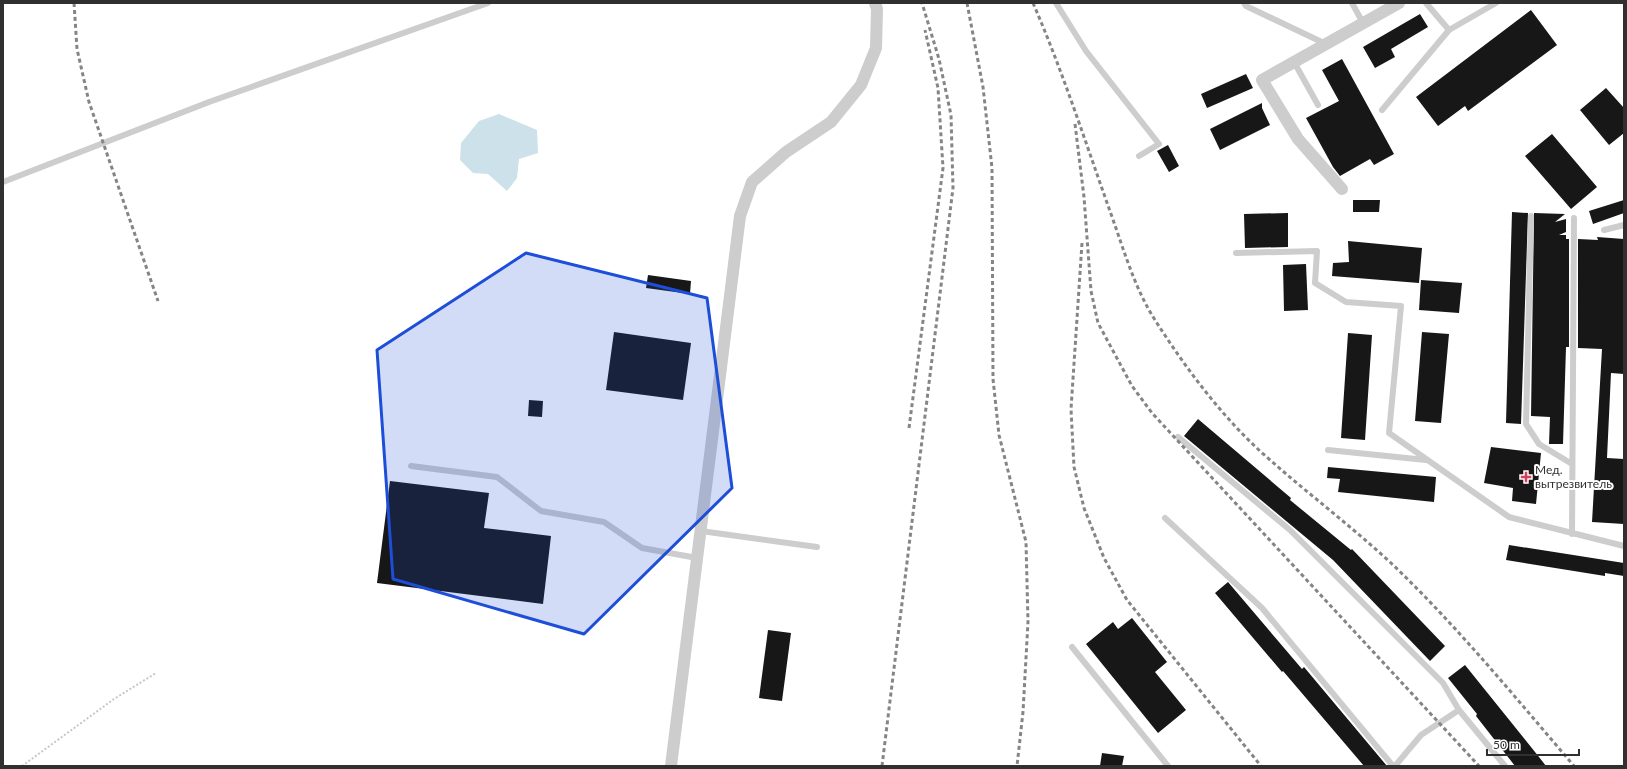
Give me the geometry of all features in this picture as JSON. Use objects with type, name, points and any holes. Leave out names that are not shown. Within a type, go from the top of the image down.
[{"type":"street","points":[[671,766],[740,216],[752,182],[786,152],[830,122],[861,85],[876,48],[877,9],[875,3]]},
{"type":"street","points":[[1342,189],[1298,139],[1262,80],[1399,3]]},
{"type":"lane","points":[[3,182],[209,102],[488,3]]},
{"type":"lane","points":[[1056,3],[1086,52],[1159,144],[1139,156]]},
{"type":"lane","points":[[1244,3],[1246,6],[1326,44]]},
{"type":"lane","points":[[1352,3],[1363,23]]},
{"type":"lane","points":[[1426,3],[1449,30]]},
{"type":"lane","points":[[1382,110],[1449,30],[1496,3]]},
{"type":"lane","points":[[1294,62],[1318,105]]},
{"type":"lane","points":[[1531,216],[1526,424],[1539,444],[1572,464]]},
{"type":"lane","points":[[1572,534],[1574,218]]},
{"type":"lane","points":[[1604,230],[1624,225]]},
{"type":"lane","points":[[1236,253],[1317,251],[1316,283],[1346,302],[1401,306],[1389,433],[1509,517],[1624,546]]},
{"type":"lane","points":[[1178,437],[1290,530],[1443,683],[1458,710],[1505,766]]},
{"type":"lane","points":[[1328,450],[1427,460]]},
{"type":"lane","points":[[410,466],[497,477],[541,511],[604,522],[642,548],[697,558]]},
{"type":"lane","points":[[1165,518],[1262,608],[1394,766],[1421,734],[1458,710]]},
{"type":"lane","points":[[701,531],[817,547]]},
{"type":"lane","points":[[1072,647],[1168,766]]},
{"type":"path","points":[[22,766],[114,699],[156,673]]},
{"type":"highlighted area","points":[[526,253],[707,298],[732,488],[584,634],[393,579],[377,350]]},
{"type":"water","points":[[499,114],[537,130],[538,153],[519,159],[517,178],[507,191],[488,174],[473,173],[460,160],[461,143],[479,121]]},
{"type":"building","points":[[1531,10],[1557,45],[1468,111],[1465,106],[1438,126],[1416,97]]},
{"type":"building","points":[[1420,14],[1428,27],[1391,49],[1395,57],[1375,68],[1363,47]]},
{"type":"building","points":[[1342,59],[1394,154],[1374,165],[1370,159],[1340,176],[1333,167],[1306,118],[1339,101],[1322,70]]},
{"type":"building","points":[[1246,74],[1253,88],[1207,108],[1201,94]]},
{"type":"building","points":[[1606,88],[1624,108],[1624,133],[1609,145],[1580,110]]},
{"type":"building","points":[[1262,103],[1262,108],[1270,125],[1220,150],[1210,129]]},
{"type":"building","points":[[1552,134],[1597,187],[1571,209],[1525,156]]},
{"type":"building","points":[[1168,145],[1179,166],[1169,172],[1157,151]]},
{"type":"building","points":[[1353,200],[1380,200],[1379,212],[1353,212]]},
{"type":"building","points":[[1624,200],[1624,213],[1593,224],[1589,211]]},
{"type":"building","points":[[1512,212],[1528,213],[1521,424],[1506,423]]},
{"type":"building","points":[[1288,213],[1288,247],[1245,248],[1244,214]]},
{"type":"building","points":[[1534,213],[1565,214],[1555,222],[1566,219],[1566,232],[1559,235],[1566,235],[1566,239],[1569,239],[1569,347],[1566,347],[1563,444],[1549,444],[1550,417],[1531,416]]},
{"type":"building","points":[[1597,237],[1624,239],[1624,374],[1611,373],[1607,458],[1624,459],[1624,524],[1592,522],[1602,349],[1578,348],[1578,239],[1598,240]]},
{"type":"building","points":[[1348,241],[1422,248],[1419,283],[1332,276],[1333,263],[1349,262]]},
{"type":"building","points":[[1306,264],[1308,310],[1284,311],[1283,265]]},
{"type":"building","points":[[648,275],[691,281],[690,294],[646,288]]},
{"type":"building","points":[[1421,280],[1462,283],[1459,313],[1419,310]]},
{"type":"building","points":[[614,332],[691,343],[683,400],[606,390]]},
{"type":"building","points":[[1422,332],[1449,334],[1441,423],[1415,421]]},
{"type":"building","points":[[1348,333],[1372,335],[1365,440],[1341,438]]},
{"type":"building","points":[[529,400],[543,401],[542,417],[528,416]]},
{"type":"building","points":[[1198,419],[1291,498],[1290,500],[1351,550],[1352,549],[1445,646],[1430,661],[1333,560],[1184,436]]},
{"type":"building","points":[[1491,447],[1541,453],[1536,504],[1512,501],[1513,488],[1484,483]]},
{"type":"building","points":[[1328,467],[1436,477],[1434,502],[1338,492],[1340,479],[1327,478]]},
{"type":"building","points":[[390,481],[489,493],[484,528],[551,536],[543,604],[377,583]]},
{"type":"building","points":[[1509,545],[1624,563],[1624,576],[1605,573],[1605,576],[1506,560]]},
{"type":"building","points":[[1228,582],[1302,669],[1304,667],[1387,766],[1364,766],[1283,671],[1282,672],[1215,593]]},
{"type":"building","points":[[1132,618],[1167,662],[1155,672],[1186,710],[1158,733],[1086,644],[1113,622],[1118,629]]},
{"type":"building","points":[[768,630],[791,633],[782,701],[759,698]]},
{"type":"building","points":[[1465,665],[1546,766],[1515,766],[1476,716],[1477,714],[1448,678]]},
{"type":"building","points":[[1102,753],[1124,756],[1122,766],[1100,766]]},
{"type":"railway","points":[[74,3],[77,49],[89,102],[158,301]]},
{"type":"railway","points":[[882,766],[953,188],[951,115],[939,59],[922,3]]},
{"type":"railway","points":[[967,3],[983,87],[992,168],[993,379],[999,435],[1026,542],[1028,622],[1023,712],[1017,766]]},
{"type":"railway","points":[[1033,3],[1064,82],[1135,281],[1155,320],[1178,355],[1203,389],[1260,451],[1391,563],[1415,587],[1485,662],[1574,766]]},
{"type":"railway","points":[[909,428],[943,168],[938,88],[925,30]]},
{"type":"railway","points":[[1075,124],[1084,197],[1091,291],[1098,323],[1132,386],[1152,413],[1479,766]]},
{"type":"railway","points":[[1082,243],[1071,409],[1074,467],[1084,508],[1104,558],[1127,600],[1261,766]]},
{"type":"place","name":"Мед. вытрезвитель","points":[[1526,477]]}]
